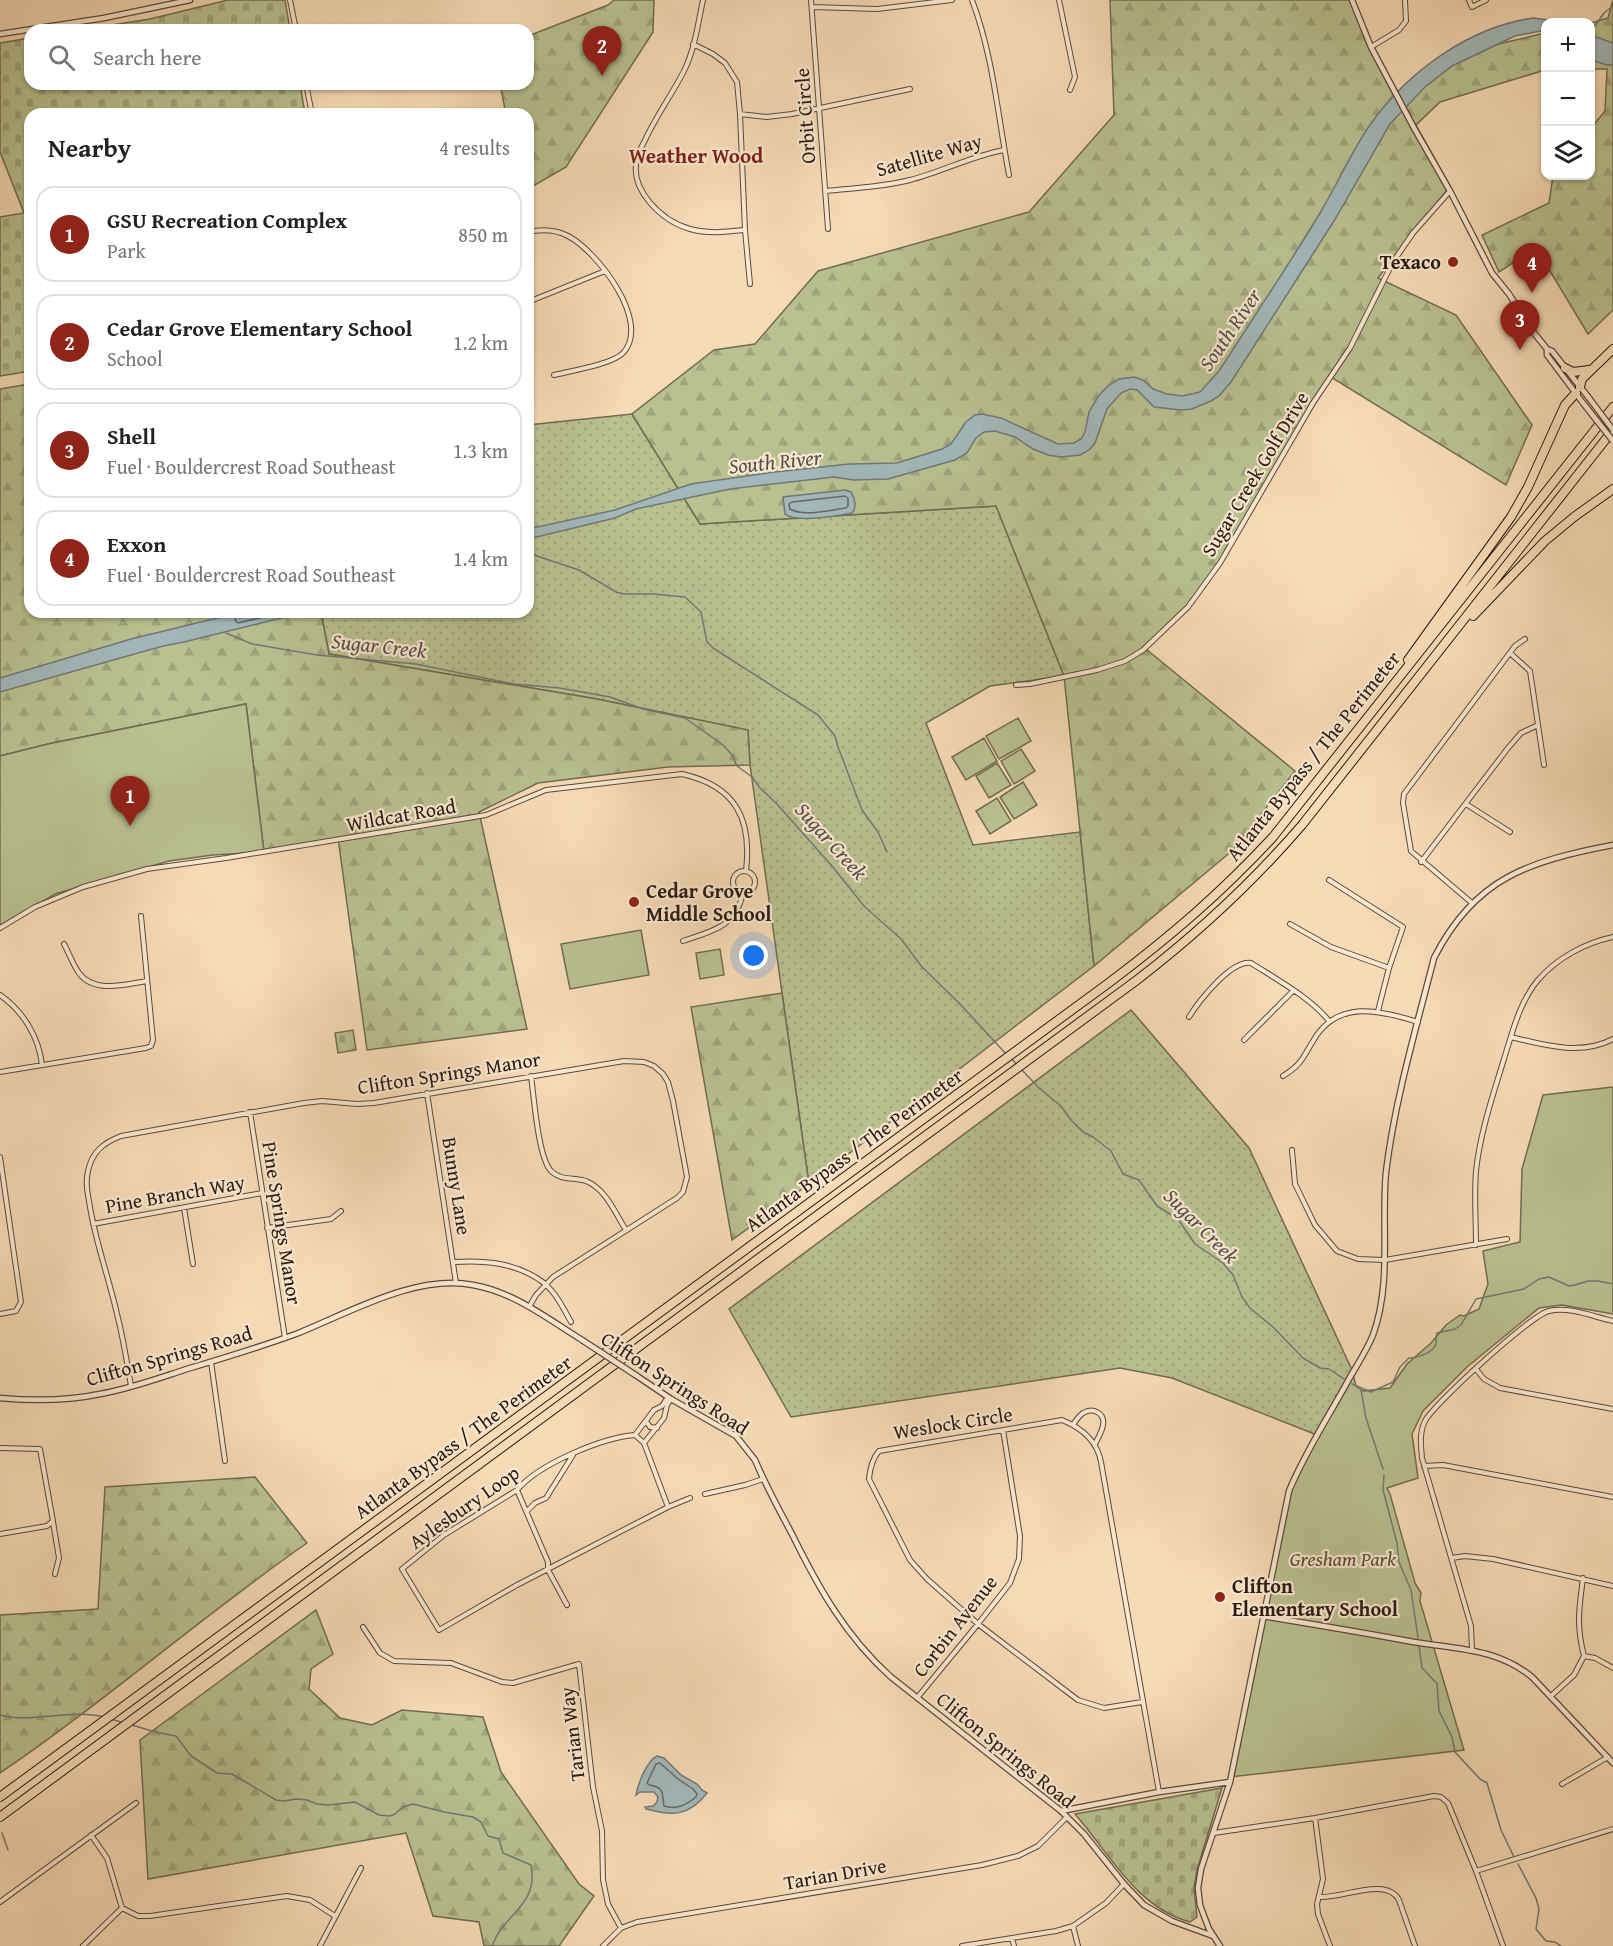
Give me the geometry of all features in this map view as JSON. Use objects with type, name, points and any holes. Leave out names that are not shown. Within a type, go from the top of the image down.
[{"type":"highway","points":[[1377,706],[1425,635],[1511,517],[1528,487],[1565,405],[1578,390],[1582,379],[1613,349]]},
{"type":"highway","points":[[1565,368],[1579,372],[1593,368]]},
{"type":"highway","name":"Atlanta Bypass / The Perimeter","points":[[0,1797],[961,1092],[1186,923],[1239,874],[1286,821],[1613,407]]},
{"type":"highway","name":"Atlanta Bypass / The Perimeter","points":[[0,1817],[1189,940],[1218,915],[1266,867],[1338,780],[1613,430]]},
{"type":"highway","points":[[1444,645],[1545,541],[1613,489]]},
{"type":"street","points":[[65,24],[190,0]]},
{"type":"street","points":[[290,0],[295,24]]},
{"type":"street","points":[[703,0],[685,69],[654,122],[637,159],[636,176],[645,199],[678,224],[704,232],[745,230]]},
{"type":"street","name":"Orbit Circle","points":[[811,0],[828,229]]},
{"type":"street","points":[[812,7],[877,9],[952,0]]},
{"type":"street","points":[[972,0],[989,52],[991,78],[1009,175]]},
{"type":"street","points":[[1059,0],[1075,77],[1070,90]]},
{"type":"street","points":[[1352,0],[1371,47],[1492,273],[1547,349],[1552,351],[1565,368],[1583,403],[1613,441]]},
{"type":"street","points":[[1371,47],[1399,30],[1406,21],[1405,0]]},
{"type":"street","points":[[1469,0],[1472,8],[1486,0]]},
{"type":"street","points":[[0,34],[24,30]]},
{"type":"street","points":[[693,44],[725,63],[737,82],[750,284]]},
{"type":"street","points":[[740,114],[766,117],[792,114],[910,89]]},
{"type":"street","points":[[307,90],[311,108]]},
{"type":"street","name":"Satellite Way","points":[[826,190],[908,180],[985,154],[1004,150]]},
{"type":"street","name":"Sugar Creek Golf Drive","points":[[1016,685],[1097,670],[1125,661],[1143,650],[1188,607],[1220,563],[1313,403],[1350,348],[1393,262],[1413,233],[1450,191]]},
{"type":"street","points":[[534,231],[548,230],[568,235],[600,263],[627,305],[631,328],[631,339],[627,348],[616,359],[554,375]]},
{"type":"street","points":[[534,300],[605,271]]},
{"type":"street","points":[[1547,349],[1547,355],[1578,390],[1589,398],[1613,430]]},
{"type":"street","points":[[1472,903],[1421,862],[1411,851],[1403,803],[1404,794],[1510,653],[1525,639]]},
{"type":"street","points":[[1510,653],[1530,670],[1544,765]]},
{"type":"street","points":[[1421,862],[1508,748],[1521,734],[1538,725]]},
{"type":"street","name":"Wildcat Road","points":[[0,928],[35,907],[83,887],[147,869],[486,815],[546,790],[682,774],[699,778],[718,787],[731,798],[742,818],[747,844],[746,871]]},
{"type":"street","points":[[1466,804],[1510,832]]},
{"type":"street","points":[[1220,1946],[1209,1929],[1200,1905],[1198,1888],[1202,1869],[1230,1782],[1289,1491],[1297,1470],[1373,1334],[1385,1260],[1386,1175],[1390,1145],[1401,1086],[1434,958],[1450,930],[1472,903],[1503,879],[1529,865],[1571,853],[1613,845]]},
{"type":"street","points":[[746,871],[752,874],[755,885],[751,890],[743,892],[736,888],[734,881],[736,875],[746,871]]},
{"type":"street","points":[[1329,880],[1403,927],[1377,1011]]},
{"type":"street","points":[[683,942],[722,926],[734,917],[741,903],[743,892]]},
{"type":"street","points":[[0,1072],[151,1046],[153,1040],[141,916]]},
{"type":"street","points":[[1290,924],[1331,947],[1389,968]]},
{"type":"street","points":[[1476,1245],[1475,1183],[1478,1161],[1490,1106],[1524,1000],[1546,972],[1576,951],[1613,937]]},
{"type":"street","points":[[64,944],[78,972],[93,984],[105,986],[147,981]]},
{"type":"street","points":[[1189,1017],[1206,994],[1242,962],[1251,963],[1293,991],[1323,1013],[1329,1021]]},
{"type":"street","points":[[1244,1040],[1293,991]]},
{"type":"street","points":[[0,995],[30,1027],[38,1044],[42,1065]]},
{"type":"street","points":[[1283,1076],[1302,1061],[1313,1040],[1329,1021],[1350,1012],[1377,1011],[1418,1022]]},
{"type":"street","points":[[1511,1037],[1557,1047],[1576,1048],[1613,1039]]},
{"type":"street","name":"Clifton Springs Manor","points":[[131,1386],[117,1314],[101,1261],[87,1190],[87,1173],[92,1158],[102,1145],[120,1136],[313,1101],[374,1103],[634,1061],[654,1066],[668,1082],[687,1177],[683,1192],[545,1284],[529,1307]]},
{"type":"street","points":[[531,1076],[542,1154],[548,1166],[552,1172],[561,1177],[586,1181],[599,1190],[626,1230]]},
{"type":"street","name":"Bunny Lane","points":[[427,1093],[456,1283]]},
{"type":"street","name":"Pine Springs Manor","points":[[250,1112],[285,1338]]},
{"type":"street","points":[[1292,1150],[1295,1184],[1315,1225],[1337,1251],[1358,1258],[1385,1260],[1507,1239]]},
{"type":"street","points":[[0,1157],[21,1302],[16,1311],[0,1314]]},
{"type":"street","name":"Pine Branch Way","points":[[93,1224],[262,1193]]},
{"type":"street","points":[[184,1208],[193,1264]]},
{"type":"street","points":[[267,1228],[331,1219],[341,1211]]},
{"type":"street","points":[[454,1262],[498,1263],[516,1268],[545,1284],[556,1296],[571,1322]]},
{"type":"street","name":"Clifton Springs Road","points":[[0,1398],[63,1399],[100,1394],[131,1386],[285,1338],[388,1296],[419,1287],[456,1283],[492,1290],[529,1307],[669,1398],[736,1436],[746,1445],[755,1460],[814,1579],[837,1616],[872,1660],[1061,1811],[1084,1834],[1136,1898],[1155,1913],[1215,1937]]},
{"type":"street","points":[[1472,1649],[1471,1626],[1424,1466],[1420,1441],[1426,1418],[1476,1368],[1528,1323],[1549,1311],[1582,1313],[1613,1321]]},
{"type":"street","points":[[211,1362],[225,1461]]},
{"type":"street","points":[[1476,1368],[1484,1379],[1500,1388],[1613,1409]]},
{"type":"street","points":[[668,1507],[644,1443],[635,1436],[654,1410],[662,1406],[669,1398]]},
{"type":"street","points":[[644,1443],[664,1418],[669,1398]]},
{"type":"street","points":[[1095,1444],[1103,1419],[1098,1412],[1091,1410],[1085,1412],[1073,1425],[1085,1433],[1099,1451],[1159,1792]]},
{"type":"street","name":"Weslock Circle","points":[[1073,1425],[1062,1420],[879,1451],[874,1457],[869,1479],[910,1560],[927,1579],[978,1624],[1078,1700],[1104,1707],[1142,1702]]},
{"type":"street","points":[[646,1421],[650,1427],[657,1428]]},
{"type":"street","name":"Corbin Avenue","points":[[917,1698],[1010,1583],[1019,1559],[1020,1536],[1003,1430]]},
{"type":"street","name":"Aylesbury Loop","points":[[635,1436],[610,1439],[551,1465],[517,1490],[444,1535],[402,1569],[439,1630],[548,1570],[668,1507],[690,1498]]},
{"type":"street","points":[[0,1448],[40,1449],[58,1558],[55,1574]]},
{"type":"street","points":[[527,1511],[535,1503],[546,1498],[574,1453]]},
{"type":"street","points":[[1424,1466],[1443,1465],[1613,1497]]},
{"type":"street","points":[[705,1494],[764,1479]]},
{"type":"street","points":[[517,1490],[548,1562],[548,1570],[567,1605]]},
{"type":"street","points":[[0,1534],[47,1526],[53,1521]]},
{"type":"street","points":[[1452,1558],[1465,1556],[1493,1559],[1613,1586]]},
{"type":"street","points":[[1551,1696],[1574,1676],[1584,1656],[1579,1638],[1578,1616],[1583,1578]]},
{"type":"street","points":[[1263,1616],[1414,1642],[1472,1649],[1508,1661],[1520,1667],[1551,1696],[1613,1763]]},
{"type":"street","name":"Tarian Way","points":[[363,1627],[380,1653],[394,1661],[451,1663],[502,1682],[513,1683],[579,1664],[593,1787],[602,1831],[603,1880],[608,1904],[621,1928]]},
{"type":"street","points":[[1584,1656],[1594,1658],[1613,1668]]},
{"type":"street","points":[[1562,1785],[1608,1757]]},
{"type":"street","points":[[1061,1811],[1159,1792],[1230,1782]]},
{"type":"street","points":[[1214,1833],[1315,1818],[1434,1796],[1441,1797],[1448,1803],[1503,1946]]},
{"type":"street","points":[[0,1902],[136,1803]]},
{"type":"street","name":"Tarian Drive","points":[[603,1946],[621,1928],[636,1922],[982,1865],[1018,1856],[1038,1846],[1067,1817]]},
{"type":"street","points":[[1315,1818],[1323,1879],[1317,1904],[1318,1914],[1330,1946]]},
{"type":"street","points":[[1476,1871],[1613,1829]]},
{"type":"street","points":[[91,1835],[107,1858],[122,1908],[138,1916],[287,1896],[310,1900],[335,1916]]},
{"type":"street","points":[[320,1946],[362,1868]]},
{"type":"street","points":[[962,1946],[1056,1931],[1073,1926],[1106,1903],[1124,1884]]},
{"type":"street","points":[[1319,1897],[1389,1890],[1396,1894],[1399,1900],[1415,1946]]},
{"type":"street","points":[[83,1946],[122,1908]]},
{"type":"street","points":[[1073,1926],[1078,1946]]},
{"type":"street","points":[[1012,1938],[1014,1946]]},
{"type":"green space","points":[[228,0],[285,0],[289,24],[118,24],[150,19]]},
{"type":"green space","points":[[614,0],[654,0],[653,32],[566,167],[534,186],[534,108],[505,108],[501,90],[534,90],[534,34],[608,5]]},
{"type":"green space","points":[[1110,0],[1353,0],[1394,95],[1447,56],[1541,34],[1541,71],[1440,102],[1416,125],[1450,186],[1378,278],[1456,315],[1532,425],[1506,485],[1331,377],[1215,572],[1177,618],[1146,649],[1295,771],[1233,850],[1094,966],[1064,676],[996,506],[700,524],[632,414],[714,350],[755,344],[818,271],[1029,212],[1114,115]]},
{"type":"green space","points":[[1613,0],[1613,310],[1588,334],[1536,248],[1499,272],[1482,235],[1549,203],[1552,180],[1595,180],[1595,123],[1605,111],[1607,69],[1595,69],[1595,22],[1608,18]]},
{"type":"green space","points":[[24,39],[24,90],[301,90],[304,108],[24,108],[24,213],[0,152],[0,43]]},
{"type":"green space","points":[[24,213],[24,372],[0,376],[0,217]]},
{"type":"green space","points":[[24,385],[24,618],[322,618],[329,654],[597,699],[748,730],[750,765],[668,767],[538,783],[479,812],[527,1029],[367,1050],[338,838],[264,852],[246,704],[48,744],[0,756],[0,389]]},
{"type":"green space","points":[[632,414],[700,524],[996,506],[1064,676],[990,686],[926,723],[973,845],[1080,832],[1094,966],[809,1184],[750,765],[748,730],[597,699],[329,654],[322,618],[534,618],[534,424]]},
{"type":"green space","points":[[246,704],[264,852],[213,855],[169,861],[55,894],[0,927],[0,756],[48,744]]},
{"type":"green space","points":[[1018,718],[1031,741],[999,759],[986,736]]},
{"type":"green space","points":[[984,738],[997,761],[966,780],[952,757]]},
{"type":"green space","points":[[1021,749],[1035,771],[1014,784],[1001,761]]},
{"type":"green space","points":[[997,763],[1011,785],[989,798],[976,776]]},
{"type":"green space","points":[[1023,782],[1037,805],[1014,819],[1000,797]]},
{"type":"green space","points":[[997,798],[1011,821],[990,834],[976,811]]},
{"type":"green space","points":[[641,930],[649,975],[570,989],[561,944]]},
{"type":"green space","points":[[720,949],[724,975],[700,979],[696,953]]},
{"type":"green space","points":[[782,993],[809,1184],[732,1240],[691,1007]]},
{"type":"green space","points":[[1131,1010],[1249,1148],[1352,1370],[1317,1435],[1172,1378],[1120,1368],[791,1417],[729,1309]]},
{"type":"green space","points":[[353,1030],[356,1050],[338,1053],[335,1033]]},
{"type":"green space","name":"Gresham Park","points":[[1613,1087],[1613,1314],[1562,1305],[1539,1308],[1467,1367],[1423,1411],[1412,1434],[1418,1478],[1387,1488],[1415,1583],[1421,1593],[1420,1601],[1464,1750],[1230,1777],[1291,1482],[1352,1370],[1356,1386],[1363,1391],[1390,1388],[1407,1364],[1431,1343],[1446,1325],[1460,1315],[1464,1316],[1479,1309],[1488,1284],[1483,1251],[1520,1242],[1522,1169],[1543,1095]]},
{"type":"green space","points":[[255,1477],[307,1543],[78,1717],[0,1773],[0,1615],[98,1609],[105,1487]]},
{"type":"green space","points":[[316,1610],[333,1654],[311,1669],[309,1689],[340,1718],[372,1725],[402,1710],[483,1717],[501,1772],[579,1884],[594,1896],[559,1946],[484,1946],[479,1922],[433,1916],[406,1833],[148,1879],[140,1740]]},
{"type":"green space","points":[[1222,1788],[1197,1870],[1194,1888],[1197,1917],[1190,1922],[1154,1905],[1139,1892],[1112,1862],[1075,1814]]},
{"type":"water","name":"South River","points":[[1533,18],[1541,19],[1541,31],[1515,36],[1452,66],[1425,87],[1390,124],[1334,221],[1231,382],[1219,396],[1211,401],[1192,409],[1154,407],[1137,390],[1130,389],[1121,393],[1107,409],[1095,443],[1080,455],[1061,457],[1048,455],[1033,449],[1015,437],[995,431],[984,432],[976,438],[967,453],[955,460],[888,479],[854,480],[834,477],[730,489],[636,509],[615,518],[534,538],[534,528],[615,510],[691,484],[849,464],[897,463],[951,444],[966,422],[975,415],[1001,418],[1058,444],[1074,443],[1081,439],[1085,432],[1089,412],[1099,395],[1119,379],[1134,377],[1143,380],[1153,389],[1167,394],[1182,396],[1200,392],[1219,371],[1320,213],[1365,133],[1387,103],[1404,85],[1443,54],[1487,31],[1510,23]]},
{"type":"water","points":[[1595,36],[1613,43],[1613,65],[1595,61]]},
{"type":"water","points":[[845,490],[851,492],[854,497],[855,506],[852,513],[807,518],[790,517],[785,514],[783,497]]},
{"type":"water","points":[[217,618],[282,618],[163,646],[0,692],[0,678],[131,639]]},
{"type":"water","points":[[657,1756],[664,1758],[681,1775],[707,1793],[693,1807],[679,1813],[664,1813],[645,1807],[653,1806],[657,1802],[658,1797],[654,1792],[640,1792],[636,1795],[644,1773]]},
{"type":"waterway","points":[[1595,26],[1604,13],[1613,6]]},
{"type":"waterway","points":[[534,554],[579,570],[616,592],[685,597],[701,612],[707,642],[713,648],[818,715],[835,736],[862,810],[878,832],[887,852]]},
{"type":"waterway","name":"Sugar Creek","points":[[226,633],[252,644],[317,655],[416,664],[514,684],[560,688],[610,697],[643,709],[685,718],[723,745],[732,755],[737,766],[752,777],[776,803],[864,906],[901,939],[922,967],[1007,1055]]},
{"type":"waterway","name":"Sugar Creek","points":[[1011,1058],[1018,1066]]},
{"type":"waterway","name":"Sugar Creek","points":[[1021,1069],[1061,1106],[1083,1132],[1111,1151],[1123,1174],[1139,1180],[1157,1206],[1178,1219],[1195,1244],[1223,1263],[1233,1275],[1242,1297],[1250,1308],[1273,1327],[1303,1358],[1320,1368],[1329,1369],[1344,1379]]},
{"type":"waterway","name":"Sugar Creek","points":[[1352,1384],[1371,1392],[1393,1382],[1400,1367],[1409,1358],[1432,1350],[1436,1344],[1437,1333],[1455,1329],[1461,1325],[1476,1299],[1524,1289],[1539,1279],[1549,1277],[1569,1286],[1588,1281],[1613,1284]]},
{"type":"waterway","points":[[1361,1390],[1366,1418],[1383,1469]]},
{"type":"waterway","points":[[1384,1475],[1383,1490],[1397,1543],[1399,1562],[1411,1590],[1418,1638]]},
{"type":"waterway","points":[[1419,1646],[1422,1668],[1437,1683],[1439,1711],[1452,1737],[1455,1752],[1480,1779],[1487,1783],[1501,1830],[1514,1857]]},
{"type":"waterway","points":[[0,1715],[25,1718],[78,1714],[104,1717]]},
{"type":"waterway","points":[[111,1719],[124,1723]]},
{"type":"waterway","points":[[132,1725],[176,1736],[191,1756],[217,1773],[232,1774],[276,1800],[307,1800],[328,1805],[355,1802],[379,1815],[390,1816],[403,1807],[413,1804],[473,1817],[481,1822],[488,1836],[499,1839],[503,1853],[531,1865],[530,1890],[519,1909],[497,1935],[492,1946]]},
{"type":"waterway","points":[[2,1833],[8,1850]]},
{"type":"waterway","points":[[1518,1864],[1536,1898],[1539,1909],[1536,1929],[1546,1941],[1555,1942],[1561,1946]]},
{"type":"place","name":"Cedar Grove Elementary School","points":[[602,76]]},
{"type":"place","name":"Texaco","points":[[1453,262]]},
{"type":"place","name":"Exxon","points":[[1532,293]]},
{"type":"place","name":"Shell","points":[[1520,350]]},
{"type":"place","name":"GSU Recreation Complex","points":[[130,826]]},
{"type":"place","name":"Cedar Grove Middle School","points":[[634,902]]},
{"type":"place","name":"Clifton Elementary School","points":[[1220,1597]]},
{"type":"district","name":"Weather Wood","points":[[696,156]]}]
